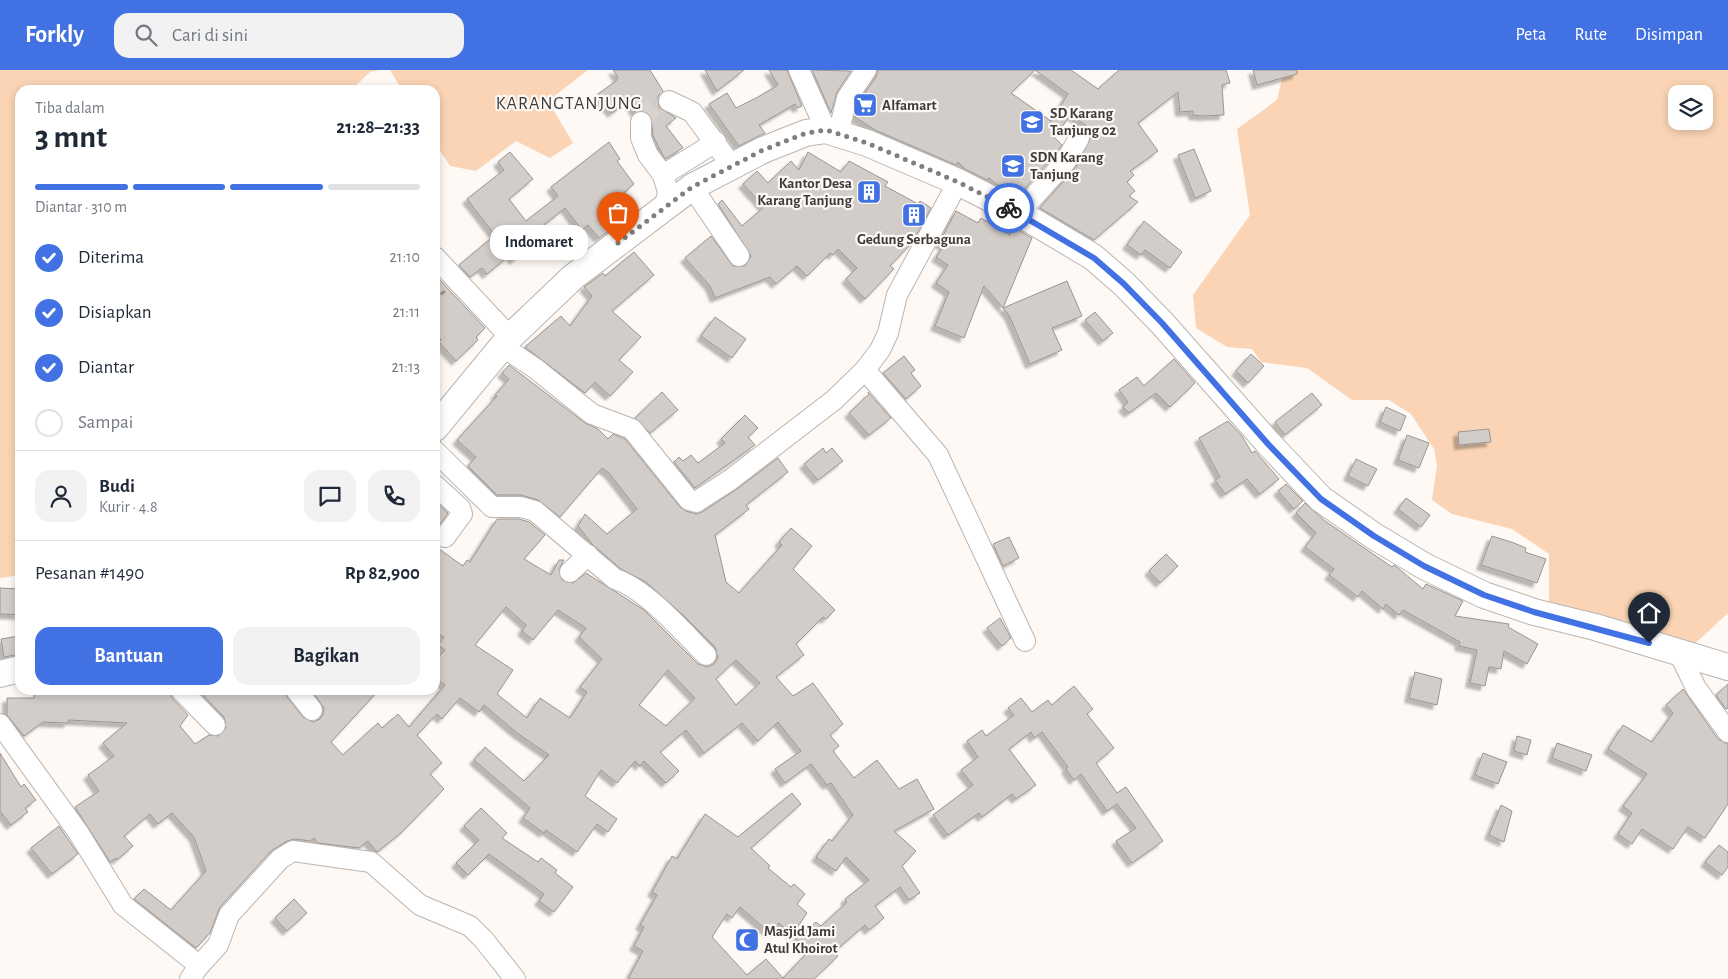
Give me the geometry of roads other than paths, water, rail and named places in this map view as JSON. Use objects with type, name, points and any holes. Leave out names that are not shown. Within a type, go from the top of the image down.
[{"type":"main road","points":[[440,422],[506,341],[573,277],[692,187],[763,150],[806,133],[832,133],[867,143],[958,182],[1019,213],[1094,258],[1124,284],[1162,323],[1268,444],[1321,499],[1374,536],[1424,566],[1484,595],[1534,612],[1595,627],[1728,667]]},
{"type":"main road","points":[[0,674],[15,670]]},
{"type":"street","points":[[799,70],[832,133]]},
{"type":"street","points":[[832,133],[847,98],[866,70]]},
{"type":"street","points":[[670,101],[692,112],[732,166]]},
{"type":"street","points":[[641,122],[641,138],[648,155],[663,175],[668,192],[664,209]]},
{"type":"street","points":[[1019,213],[1066,161],[1079,138]]},
{"type":"street","points":[[663,175],[716,142]]},
{"type":"street","points":[[440,263],[506,341],[536,369],[592,414],[632,429],[689,500],[696,502],[730,480],[834,400],[865,370],[880,350],[888,333],[898,295],[958,182]]},
{"type":"street","points":[[692,187],[739,256]]},
{"type":"street","points":[[865,370],[938,455],[1025,641]]},
{"type":"street","points":[[440,456],[492,507],[521,507],[535,511],[615,579],[625,582],[640,592],[706,655]]},
{"type":"street","points":[[440,490],[460,508],[462,514],[445,537]]},
{"type":"street","points":[[570,572],[588,555]]},
{"type":"street","points":[[1678,651],[1696,688],[1728,732]]},
{"type":"street","points":[[186,695],[215,725]]},
{"type":"street","points":[[300,695],[312,710]]},
{"type":"street","points":[[0,724],[78,832],[123,905],[196,963],[194,973]]},
{"type":"street","points":[[194,973],[218,945],[229,915],[280,859],[287,853],[294,851],[372,862],[420,905],[470,926],[484,940],[515,979]]},
{"type":"tunnel","points":[[641,122],[656,105],[669,101]]},
{"type":"place","name":"Alfamart","points":[[865,105]]},
{"type":"place","name":"SD Karang Tanjung 02","points":[[1032,122]]},
{"type":"place","name":"SDN Karang Tanjung","points":[[1013,166]]},
{"type":"place","name":"Kantor Desa Karang Tanjung","points":[[869,192]]},
{"type":"place","name":"Gedung Serbaguna","points":[[914,215]]},
{"type":"place","name":"Indomaret","points":[[618,243]]},
{"type":"place","name":"Masjid Jami Atul Khoirot","points":[[747,940]]},
{"type":"district","name":"KARANGTANJUNG","points":[[569,103]]}]
